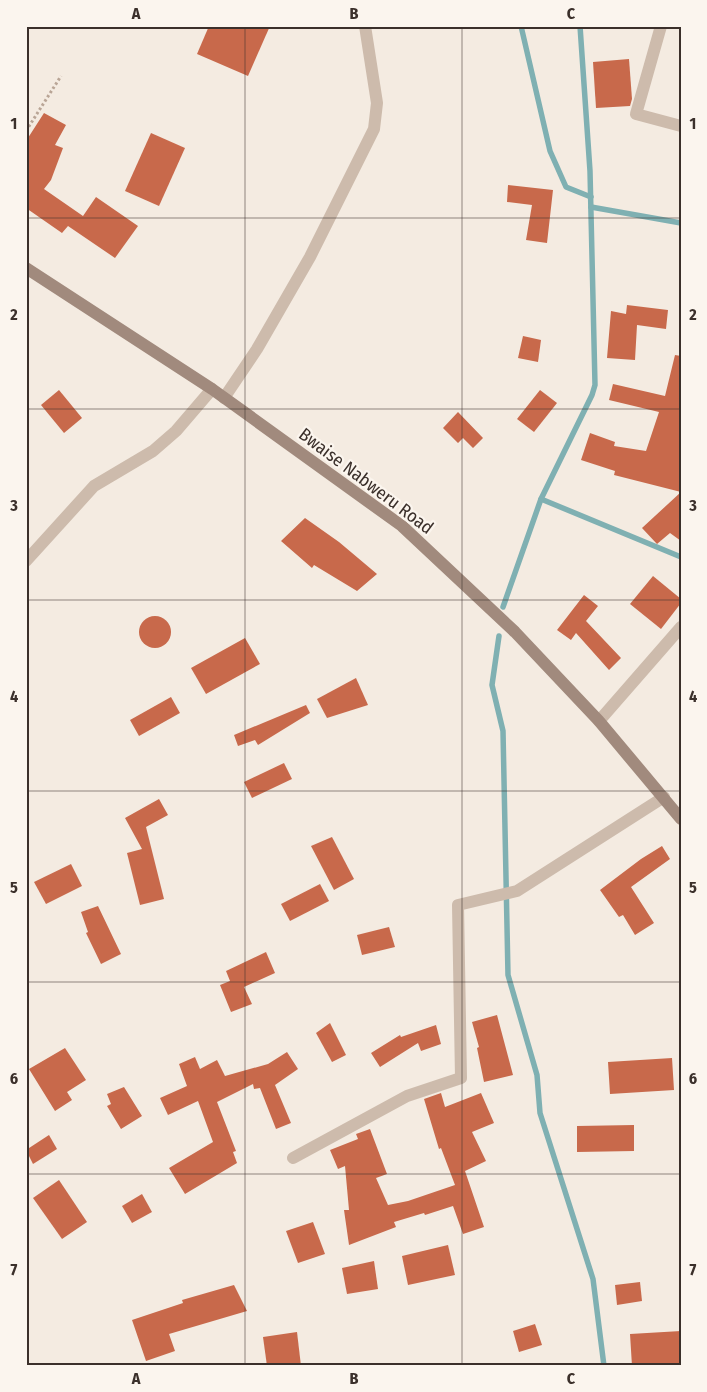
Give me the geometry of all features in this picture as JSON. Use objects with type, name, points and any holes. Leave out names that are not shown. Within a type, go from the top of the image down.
[{"type":"main road","name":"Bwaise Nabweru Road","points":[[26,268],[212,389],[402,526],[515,632],[599,721],[681,819]]},
{"type":"street","points":[[224,398],[257,349],[310,257],[374,128],[377,103],[366,26]]},
{"type":"street","points":[[661,26],[636,114],[681,126]]},
{"type":"street","points":[[26,561],[94,486],[154,451],[176,430],[212,389]]},
{"type":"street","points":[[599,721],[681,627]]},
{"type":"street","points":[[293,1158],[407,1096],[461,1078],[458,905],[517,892],[664,797]]},
{"type":"path","points":[[26,131],[61,76]]},
{"type":"building","points":[[209,26],[270,26],[248,76],[197,54]]},
{"type":"building","points":[[629,59],[632,99],[630,106],[596,108],[593,62]]},
{"type":"building","points":[[44,113],[66,125],[55,145],[63,148],[51,180],[44,189],[83,216],[96,197],[138,226],[115,258],[68,226],[62,233],[26,208],[26,141]]},
{"type":"building","points":[[151,133],[185,148],[159,206],[125,191]]},
{"type":"building","points":[[508,185],[553,190],[547,243],[526,240],[532,205],[507,202]]},
{"type":"building","points":[[627,305],[668,310],[666,329],[637,325],[635,360],[607,358],[611,311],[626,314]]},
{"type":"building","points":[[523,336],[541,340],[538,362],[518,358]]},
{"type":"building","points":[[675,355],[681,356],[681,492],[614,475],[615,471],[581,460],[590,433],[615,442],[614,446],[646,451],[659,412],[609,400],[613,384],[665,396]]},
{"type":"building","points":[[59,390],[82,418],[64,433],[41,405]]},
{"type":"building","points":[[540,390],[557,403],[534,432],[517,419]]},
{"type":"building","points":[[458,412],[483,438],[473,448],[463,438],[458,443],[443,428]]},
{"type":"building","points":[[681,492],[681,541],[670,533],[657,544],[642,528]]},
{"type":"building","points":[[305,518],[339,542],[377,574],[357,591],[314,565],[312,568],[281,541]]},
{"type":"building","points":[[653,576],[681,599],[681,603],[661,629],[630,604]]},
{"type":"building","points":[[584,595],[598,606],[586,621],[621,658],[609,670],[576,633],[571,640],[557,630]]},
{"type":"building","points":[[155,616],[161,617],[166,621],[170,626],[170,638],[166,643],[161,647],[155,648],[149,647],[144,643],[140,638],[139,632],[140,626],[144,621],[149,617]]},
{"type":"building","points":[[245,638],[260,664],[206,694],[191,668]]},
{"type":"building","points":[[356,678],[368,705],[327,718],[317,699]]},
{"type":"building","points":[[171,697],[180,713],[139,736],[130,720]]},
{"type":"building","points":[[306,705],[310,713],[258,745],[255,740],[238,746],[234,735]]},
{"type":"building","points":[[284,763],[292,779],[252,798],[244,782]]},
{"type":"building","points":[[159,799],[168,815],[146,827],[164,899],[140,905],[127,853],[142,849],[125,818]]},
{"type":"building","points":[[332,837],[354,879],[334,890],[311,846]]},
{"type":"building","points":[[662,846],[670,859],[631,887],[654,923],[635,935],[623,915],[619,917],[600,890],[641,859]]},
{"type":"building","points":[[71,864],[82,886],[46,904],[34,882]]},
{"type":"building","points":[[320,884],[329,901],[290,921],[281,904]]},
{"type":"building","points":[[98,906],[121,954],[101,964],[86,933],[88,932],[81,912]]},
{"type":"building","points":[[389,927],[395,947],[362,955],[357,935]]},
{"type":"building","points":[[266,952],[275,973],[244,987],[252,1004],[231,1012],[220,985],[230,981],[226,971]]},
{"type":"building","points":[[497,1015],[513,1075],[484,1082],[477,1048],[479,1047],[472,1022]]},
{"type":"building","points":[[330,1023],[346,1055],[332,1062],[316,1033]]},
{"type":"building","points":[[436,1025],[441,1044],[421,1051],[418,1043],[380,1067],[371,1053],[400,1035],[401,1037]]},
{"type":"building","points":[[65,1048],[86,1080],[67,1092],[72,1100],[55,1111],[29,1069]]},
{"type":"building","points":[[287,1052],[298,1069],[275,1085],[291,1123],[276,1129],[260,1088],[254,1089],[253,1084],[217,1102],[236,1151],[233,1152],[237,1163],[185,1194],[169,1168],[213,1142],[198,1101],[168,1115],[160,1098],[187,1086],[179,1064],[195,1057],[200,1069],[217,1060],[225,1076],[268,1064]]},
{"type":"building","points":[[672,1058],[674,1090],[610,1094],[608,1062]]},
{"type":"building","points":[[124,1087],[142,1116],[121,1129],[107,1106],[111,1104],[107,1094]]},
{"type":"building","points":[[441,1093],[445,1107],[481,1093],[494,1123],[472,1132],[486,1161],[465,1171],[484,1227],[463,1234],[453,1206],[394,1222],[396,1227],[349,1245],[344,1210],[349,1210],[345,1166],[338,1169],[330,1150],[358,1139],[356,1134],[370,1129],[387,1174],[376,1178],[388,1205],[408,1201],[455,1185],[441,1148],[439,1149],[424,1099]]},
{"type":"building","points":[[634,1125],[634,1151],[577,1152],[577,1126]]},
{"type":"building","points":[[49,1135],[57,1149],[33,1164],[26,1150]]},
{"type":"building","points":[[59,1180],[87,1222],[62,1239],[33,1198]]},
{"type":"building","points":[[142,1194],[152,1212],[132,1223],[122,1206]]},
{"type":"building","points":[[313,1222],[325,1254],[298,1263],[286,1231]]},
{"type":"building","points":[[448,1245],[455,1275],[408,1285],[402,1256]]},
{"type":"building","points":[[374,1261],[378,1289],[347,1294],[342,1268]]},
{"type":"building","points":[[640,1282],[642,1301],[617,1305],[615,1285]]},
{"type":"building","points":[[234,1285],[247,1311],[169,1334],[175,1351],[146,1361],[132,1320],[183,1303],[182,1300]]},
{"type":"building","points":[[535,1324],[542,1345],[519,1352],[513,1331]]},
{"type":"building","points":[[681,1331],[681,1366],[632,1366],[630,1334]]},
{"type":"building","points":[[297,1332],[301,1366],[267,1366],[263,1337]]},
{"type":"waterway","points":[[521,26],[550,151],[566,187],[591,197]]},
{"type":"waterway","points":[[503,607],[541,499],[592,395],[595,385],[590,171],[580,26]]},
{"type":"waterway","points":[[591,207],[681,223]]},
{"type":"waterway","points":[[541,499],[681,557]]},
{"type":"waterway","points":[[499,636],[492,685],[503,731],[508,975],[537,1075],[540,1113],[593,1279],[604,1366]]}]
